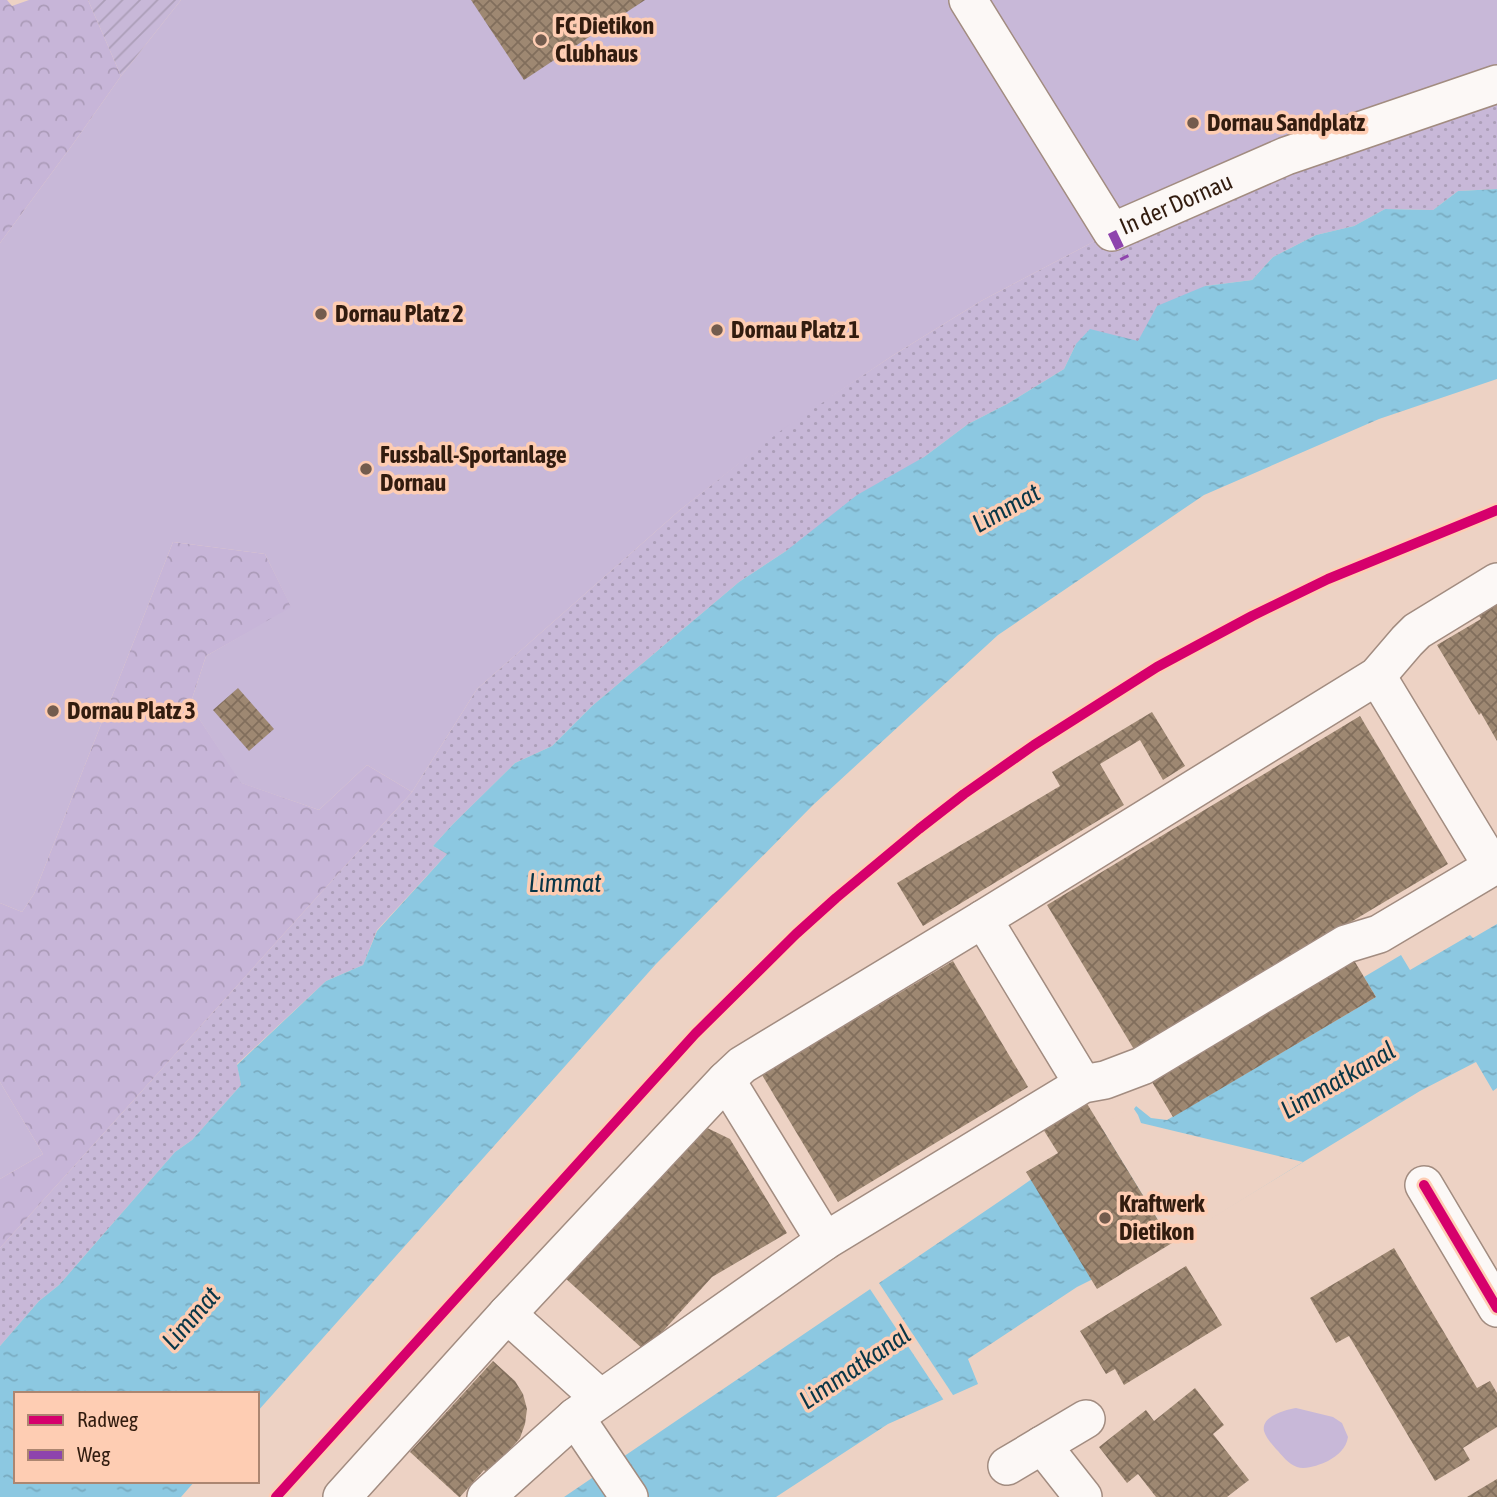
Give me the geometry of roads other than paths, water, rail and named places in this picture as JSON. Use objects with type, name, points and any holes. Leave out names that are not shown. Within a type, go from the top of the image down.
[{"type":"street","name":"In der Dornau","points":[[968,0],[1112,232],[1286,156],[1497,84]]},
{"type":"street","points":[[342,1497],[507,1314],[726,1080],[752,1058],[1377,676],[1406,640],[1417,631],[1497,582]]},
{"type":"street","points":[[486,1497],[587,1407],[825,1241],[1083,1084],[1105,1080],[1142,1066],[1346,944],[1378,934],[1494,865],[1377,676]]},
{"type":"street","points":[[983,919],[1083,1084]]},
{"type":"street","points":[[726,1080],[825,1241]]},
{"type":"street","points":[[1424,1185],[1497,1308]]},
{"type":"street","points":[[507,1314],[587,1407],[608,1466],[629,1497]]},
{"type":"street","points":[[1007,1466],[1086,1419]]},
{"type":"street","points":[[1042,1445],[1083,1497]]},
{"type":"water","name":"Limmat","points":[[1497,189],[1497,379],[1379,419],[1204,495],[998,635],[813,805],[656,964],[259,1410],[259,1392],[14,1392],[14,1483],[193,1483],[181,1497],[0,1497],[0,1346],[39,1301],[59,1285],[175,1152],[192,1140],[241,1085],[237,1065],[326,981],[363,965],[377,931],[447,854],[433,846],[515,763],[552,746],[592,706],[739,582],[786,551],[857,495],[924,457],[968,424],[1064,369],[1076,344],[1090,329],[1138,341],[1157,306],[1205,286],[1252,280],[1273,257],[1316,235],[1354,226],[1385,209],[1433,210],[1458,191]]},
{"type":"water","name":"Limmatkanal","points":[[1497,924],[1497,1088],[1493,1091],[1476,1062],[1420,1091],[1193,1229],[1077,1287],[968,1359],[978,1384],[888,1424],[776,1497],[564,1497],[1136,1106],[1151,1118],[1167,1120],[1376,997],[1364,977],[1401,955],[1410,970],[1470,935],[1473,938]]},
{"type":"place","name":"FC Dietikon Clubhaus","points":[[541,40]]},
{"type":"place","name":"Dornau Sandplatz","points":[[1193,123]]},
{"type":"place","name":"Dornau Platz 2","points":[[321,314]]},
{"type":"place","name":"Dornau Platz 1","points":[[717,330]]},
{"type":"place","name":"Fussball-Sportanlage Dornau","points":[[366,469]]},
{"type":"place","name":"Dornau Platz 3","points":[[53,711]]},
{"type":"place","name":"Kraftwerk Dietikon","points":[[1105,1218]]}]
